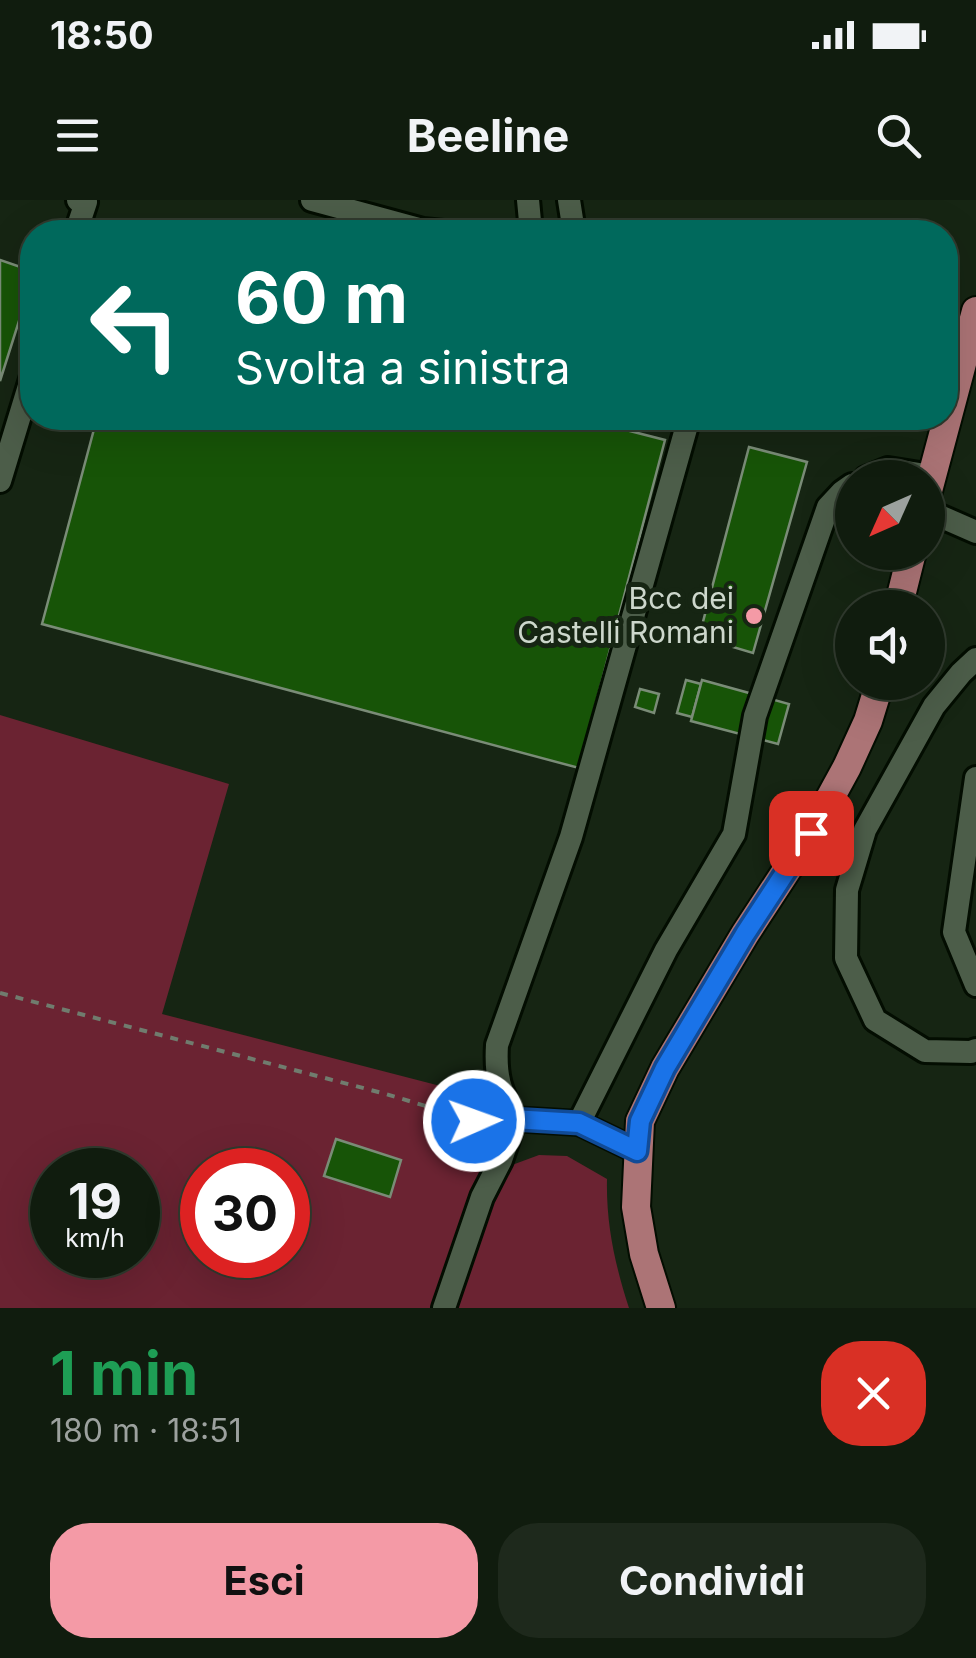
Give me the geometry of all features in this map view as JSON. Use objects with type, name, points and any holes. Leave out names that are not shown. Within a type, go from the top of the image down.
[{"type":"main road","points":[[958,351],[964,322]]},
{"type":"main road","points":[[935,460],[941,430]]},
{"type":"main road","points":[[661,1308],[644,1254],[636,1208],[640,1121],[665,1068],[811,833],[847,767],[875,700]]},
{"type":"street","points":[[78,200],[86,202],[80,220]]},
{"type":"street","points":[[312,200],[386,220]]},
{"type":"street","points":[[0,481],[20,415]]},
{"type":"street","points":[[444,1308],[514,1118],[496,1070],[496,1045],[570,837],[685,430]]},
{"type":"street","points":[[579,1123],[657,967],[734,834],[755,716],[828,507],[835,500]]},
{"type":"street","points":[[945,518],[976,532]]},
{"type":"street","points":[[976,659],[934,706],[865,830],[847,890],[846,958],[875,1020],[924,1051],[976,1050]]},
{"type":"street","points":[[976,778],[954,932],[976,985]]},
{"type":"street","points":[[474,1121],[514,1118],[579,1123],[637,1151]]},
{"type":"path","points":[[0,993],[386,1094],[474,1121]]},
{"type":"shaded area","points":[[0,715],[229,784],[162,1014],[483,1097],[467,1155],[512,1165],[539,1155],[567,1156],[607,1179],[612,1244],[629,1308],[0,1308]]},
{"type":"building","points":[[0,260],[20,267],[20,318],[0,381]]},
{"type":"building","points":[[94,430],[626,430],[665,440],[579,768],[42,624]]},
{"type":"building","points":[[749,447],[807,462],[753,653],[699,637]]},
{"type":"building","points":[[686,680],[701,684],[692,717],[677,713]]},
{"type":"building","points":[[702,680],[789,704],[778,744],[691,721]]},
{"type":"building","points":[[640,689],[659,694],[654,713],[635,707]]},
{"type":"building","points":[[336,1139],[401,1160],[390,1197],[324,1176]]},
{"type":"place","name":"Bcc dei Castelli Romani","points":[[754,616]]},
{"type":"route","points":[[474,1121],[494,1118],[579,1123],[637,1151],[640,1121],[665,1068],[811,833]]}]
